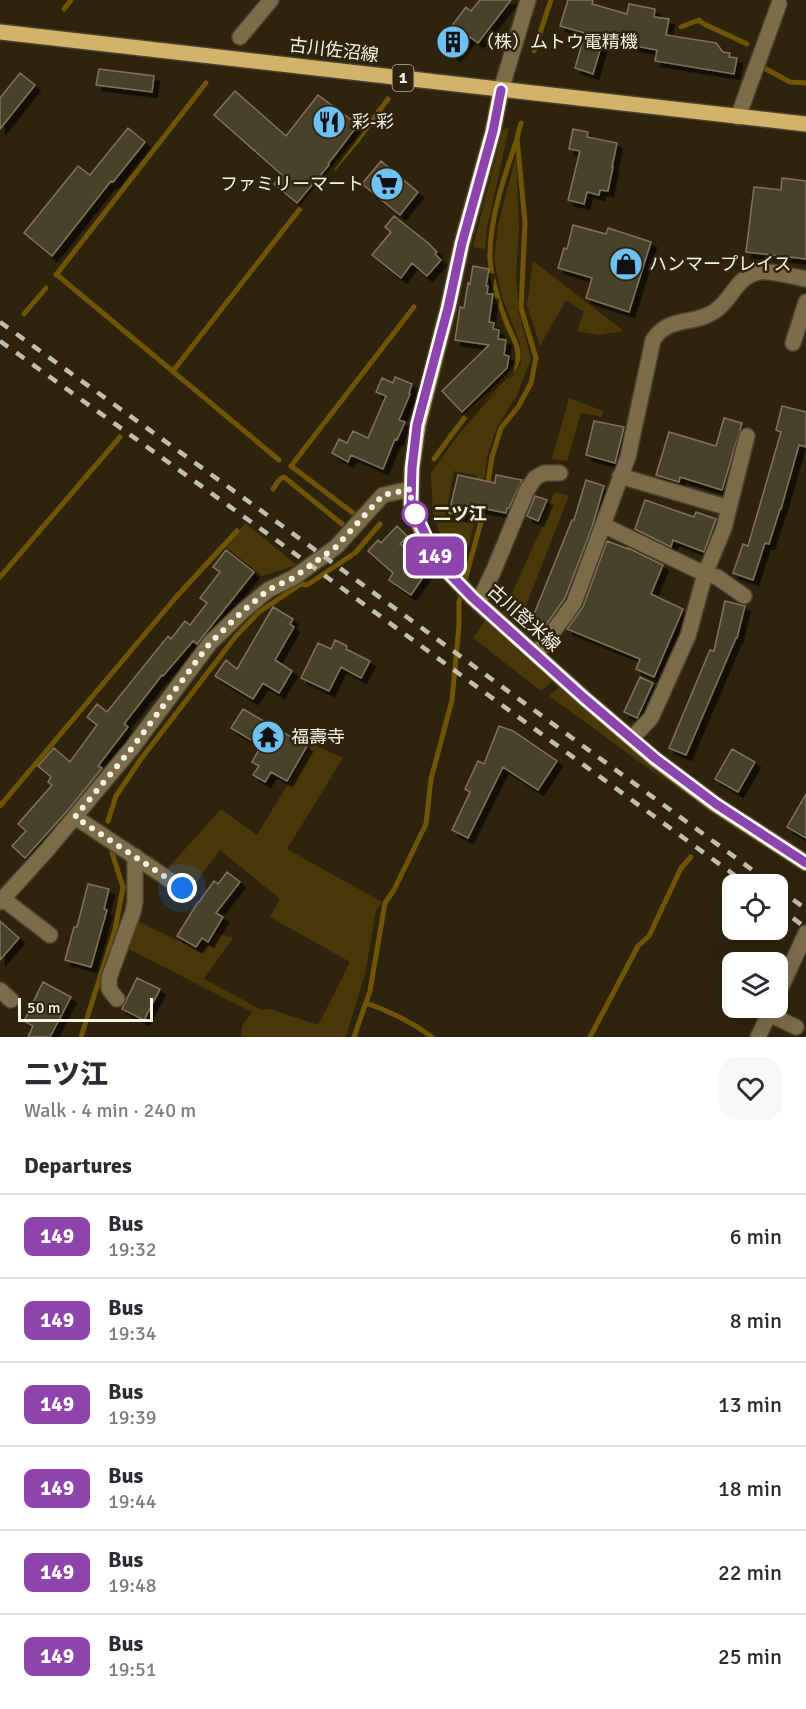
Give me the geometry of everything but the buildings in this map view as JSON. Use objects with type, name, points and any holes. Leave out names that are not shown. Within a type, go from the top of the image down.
[{"type":"main road","name":"古川佐沼線","points":[[0,32],[806,124]]},
{"type":"main road","name":"古川登米線","points":[[501,90],[493,131],[462,243],[448,308],[417,425],[411,504],[438,562],[475,601],[656,759],[716,804],[806,863]]},
{"type":"street","points":[[240,37],[271,0]]},
{"type":"street","points":[[501,90],[528,0]]},
{"type":"street","points":[[738,117],[778,4]]},
{"type":"street","points":[[536,655],[574,603],[628,457],[653,340],[658,332],[674,323],[705,316],[715,311],[743,278],[761,271],[806,279]]},
{"type":"street","points":[[793,343],[806,302]]},
{"type":"street","points":[[632,738],[651,718],[688,636],[705,574],[724,528],[747,436]]},
{"type":"street","points":[[475,601],[493,572],[527,490],[535,478],[544,473],[560,473]]},
{"type":"street","points":[[620,476],[729,508]]},
{"type":"street","points":[[50,935],[1,901],[132,748],[210,643],[268,590],[293,578],[336,547],[383,495],[411,489]]},
{"type":"street","points":[[603,525],[705,574],[717,577],[744,596]]},
{"type":"street","points":[[75,817],[182,888]]},
{"type":"street","points":[[117,999],[109,989],[109,978],[133,912],[135,856]]},
{"type":"street","points":[[788,972],[806,933]]},
{"type":"street","points":[[758,1037],[767,1018]]},
{"type":"street","points":[[781,1018],[796,1027]]},
{"type":"shaded area","points":[[509,128],[487,228],[485,249],[473,247],[503,129]]},
{"type":"shaded area","points":[[516,156],[519,227],[516,276],[519,313],[531,359],[517,395],[497,427],[487,456],[463,571],[443,542],[436,523],[467,522],[477,475],[454,471],[445,517],[433,516],[431,473],[459,434],[521,364],[520,343],[502,297],[494,260],[498,225]]},
{"type":"shaded area","points":[[533,261],[624,331],[598,335],[577,331],[584,312],[566,300],[540,346],[527,305]]},
{"type":"shaded area","points":[[569,398],[603,411],[602,417],[581,413],[567,461],[552,459]]},
{"type":"shaded area","points":[[555,492],[569,496],[518,626],[503,613],[542,527],[539,525]]},
{"type":"shaded area","points":[[245,523],[297,565],[262,576],[226,547]]},
{"type":"shaded area","points":[[486,619],[553,680],[541,691],[473,638]]},
{"type":"shaded area","points":[[561,686],[666,781],[549,696]]},
{"type":"shaded area","points":[[312,744],[343,758],[287,849],[382,902],[376,911],[365,974],[346,1037],[241,1037],[242,1026],[252,1012],[128,949],[139,922],[204,953],[218,933],[233,938],[204,979],[262,1010],[270,1009],[318,1025],[350,962],[270,917],[280,899],[220,850],[194,885],[168,868],[221,809],[257,835]]},
{"type":"waterway","points":[[64,9],[71,0]]},
{"type":"waterway","points":[[534,51],[551,0]]},
{"type":"waterway","points":[[681,27],[699,20],[747,44]]},
{"type":"waterway","points":[[766,69],[790,82],[806,83]]},
{"type":"waterway","points":[[56,275],[206,83]]},
{"type":"waterway","points":[[173,371],[388,99]]},
{"type":"waterway","points":[[487,488],[492,457],[501,428],[518,407],[531,383],[536,358],[521,308],[525,222],[517,138],[521,123]]},
{"type":"waterway","points":[[434,459],[465,417],[509,375],[517,362],[517,347],[498,299],[490,258],[495,214],[516,142]]},
{"type":"waterway","points":[[56,274],[279,460]]},
{"type":"waterway","points":[[24,314],[46,288]]},
{"type":"waterway","points":[[353,513],[291,466],[414,307]]},
{"type":"waterway","points":[[0,577],[120,437]]},
{"type":"waterway","points":[[273,489],[284,477],[342,524]]},
{"type":"waterway","points":[[354,1037],[370,991],[385,903],[394,890],[426,824],[431,779],[452,700],[459,602],[484,504]]},
{"type":"waterway","points":[[108,821],[116,796],[141,759],[236,636],[259,612],[301,584],[307,585],[355,553],[380,524]]},
{"type":"waterway","points":[[0,806],[177,596],[237,531]]},
{"type":"waterway","points":[[81,1037],[115,930],[123,887],[112,853]]},
{"type":"waterway","points":[[590,1037],[638,946],[649,936],[681,868],[691,857]]},
{"type":"waterway","points":[[366,1003],[400,1017],[432,1037]]},
{"type":"railway","points":[[0,322],[758,874]]},
{"type":"railway","points":[[0,341],[733,874]]},
{"type":"railway","points":[[788,896],[806,909]]},
{"type":"railway","points":[[788,914],[806,928]]},
{"type":"bus line","name":"149","points":[[501,90],[493,131],[462,243],[448,308],[417,425],[411,504],[438,562],[473,598],[656,759],[716,804],[806,863]]},
{"type":"place","name":"（株）ムトウ電精機","points":[[453,42]]},
{"type":"place","name":"彩‐彩","points":[[329,122]]},
{"type":"place","name":"ファミリーマート","points":[[387,184]]},
{"type":"place","name":"ハンマープレイス","points":[[626,264]]},
{"type":"place","name":"二ツ江","points":[[415,514]]},
{"type":"place","name":"福壽寺","points":[[268,737]]},
{"type":"route","points":[[182,888],[75,817],[132,748],[210,643],[243,611],[268,590],[293,578],[336,547],[383,495],[411,489],[411,504],[417,520],[415,514]]}]
